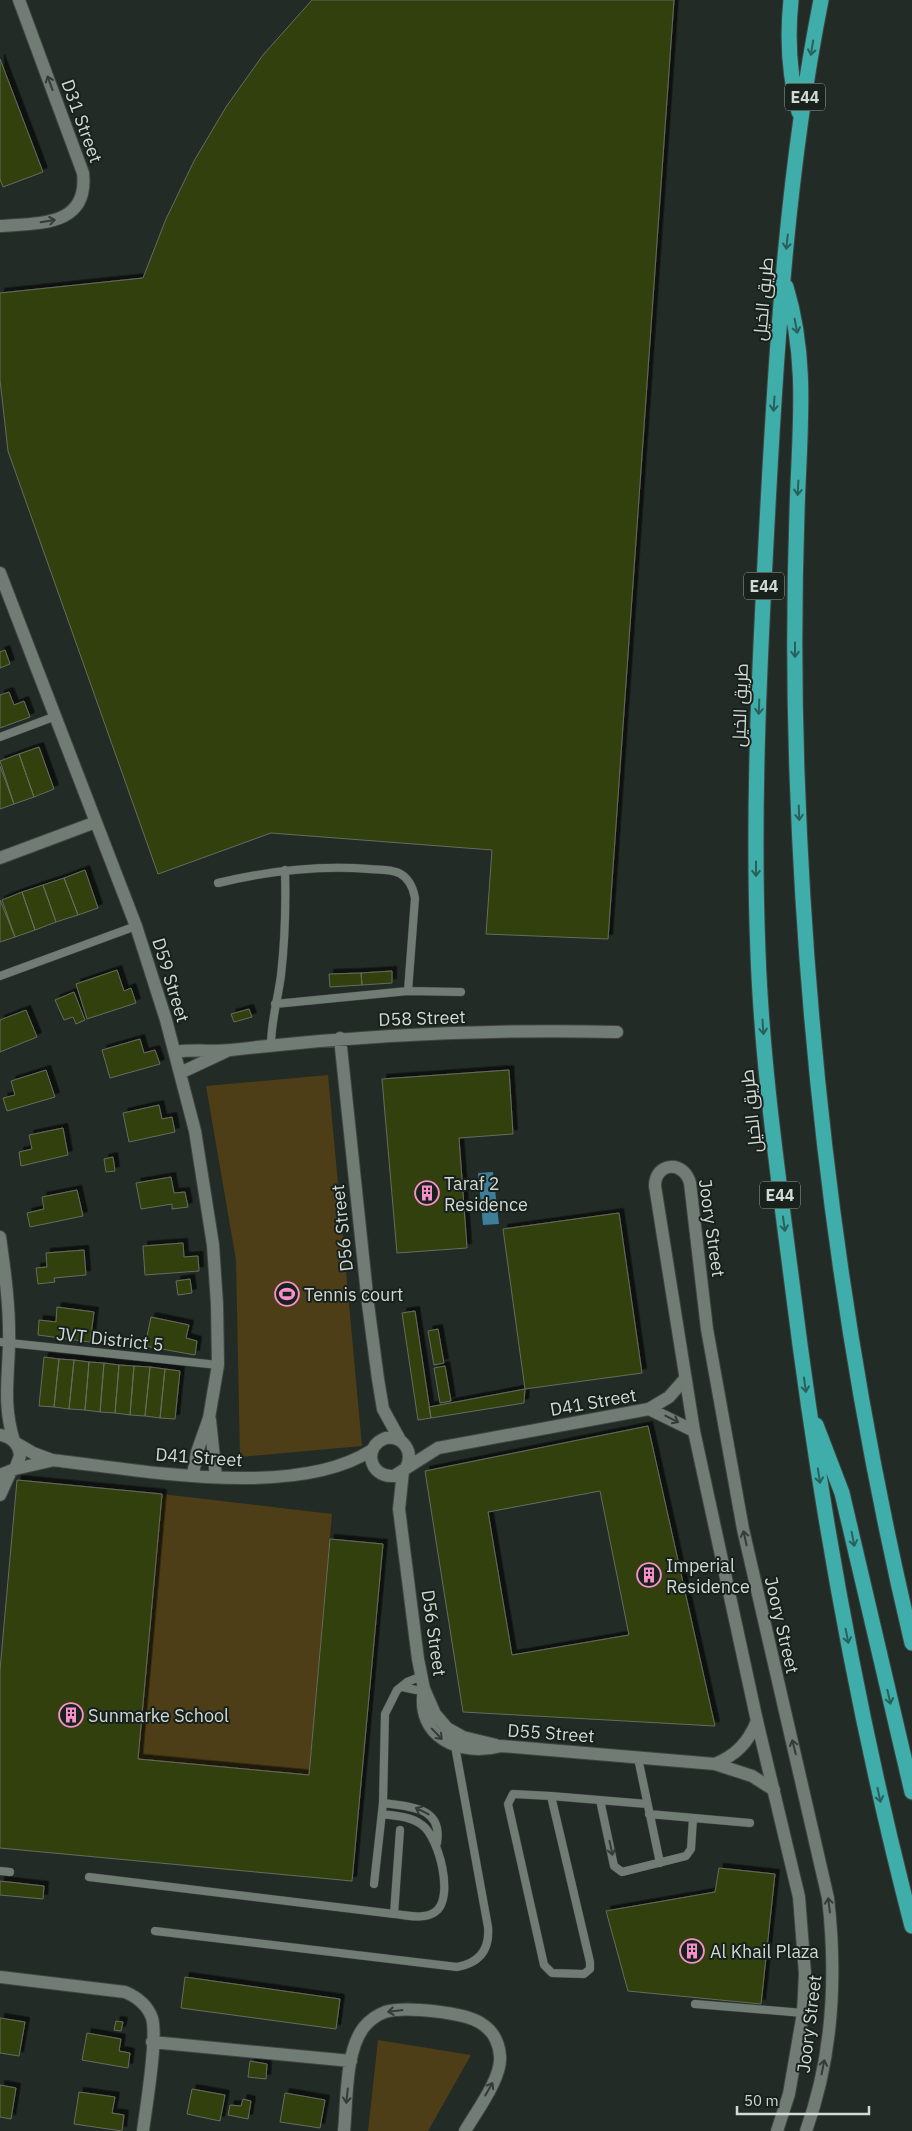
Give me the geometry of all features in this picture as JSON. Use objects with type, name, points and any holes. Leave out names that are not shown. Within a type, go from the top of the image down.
[{"type":"highway","points":[[791,0],[789,47],[795,96],[801,120]]},
{"type":"highway","name":"طريق الخيل","points":[[809,1410],[768,1103],[758,964],[756,889],[757,758],[764,576],[783,279],[801,120],[821,0]]},
{"type":"highway","points":[[783,279],[796,326],[802,374],[795,575],[795,679],[800,854],[812,1033],[830,1199],[848,1322],[881,1506],[912,1643]]},
{"type":"highway","points":[[809,1410],[833,1464],[842,1493],[912,1792]]},
{"type":"highway","points":[[809,1410],[855,1682],[887,1830],[912,1926]]},
{"type":"street","name":"D31 Street","points":[[0,226],[59,219],[74,208],[83,192],[84,182],[19,0]]},
{"type":"street","name":"D59 Street","points":[[0,574],[136,926],[175,1052],[195,1131],[210,1216],[216,1284],[218,1365],[209,1418],[197,1452],[193,1475]]},
{"type":"street","points":[[0,858],[96,822]]},
{"type":"street","name":"D58 Street","points":[[175,1052],[229,1050],[340,1038],[561,1031],[617,1032]]},
{"type":"street","name":"D56 Street","points":[[340,1038],[368,1304],[383,1409],[402,1441]]},
{"type":"street","name":"D58 Street","points":[[180,1073],[229,1050]]},
{"type":"street","name":"Joory Street","points":[[777,2131],[789,2094],[803,2013],[804,1965],[799,1897],[758,1721],[684,1380],[655,1186],[657,1175],[665,1167],[671,1166],[676,1166],[686,1172],[690,1183],[708,1329],[743,1529],[828,1898],[833,1935],[832,2008],[820,2085],[806,2131]]},
{"type":"street","points":[[0,1237],[7,1298],[4,1343],[6,1405],[20,1456],[9,1471],[0,1495]]},
{"type":"street","name":"D41 Street","points":[[402,1441],[438,1448],[649,1409],[669,1397],[684,1380]]},
{"type":"street","points":[[0,1420],[6,1405]]},
{"type":"street","points":[[375,1446],[391,1437],[402,1441],[409,1455],[405,1470],[394,1476],[380,1472],[371,1460],[383,1409]]},
{"type":"street","points":[[649,1409],[694,1431]]},
{"type":"street","name":"D59 Street","points":[[209,1418],[216,1476]]},
{"type":"street","name":"D41 Street","points":[[0,1436],[52,1460],[193,1475],[272,1477],[342,1466],[380,1472]]},
{"type":"street","name":"D41 Street","points":[[342,1466],[375,1446]]},
{"type":"street","name":"D41 Street","points":[[405,1470],[438,1448]]},
{"type":"street","name":"D41 Street","points":[[9,1471],[52,1460]]},
{"type":"street","name":"D56 Street","points":[[405,1470],[399,1509],[424,1689],[435,1714],[447,1728],[463,1737],[501,1746]]},
{"type":"street","name":"D56 Street","points":[[380,1472],[399,1509]]},
{"type":"street","name":"D55 Street","points":[[424,1689],[423,1703],[427,1720],[439,1738],[455,1746],[484,1750],[501,1746],[715,1764],[752,1776],[774,1790]]},
{"type":"street","points":[[715,1764],[737,1752],[746,1744],[758,1721]]},
{"type":"street","points":[[0,1977],[124,1992],[134,1996],[148,2009],[152,2019],[152,2042],[143,2131]]},
{"type":"street","points":[[344,2131],[351,2062],[356,2042],[365,2026],[385,2012],[398,2010],[436,2013],[473,2019],[482,2024],[495,2038],[500,2057],[499,2067],[496,2076],[465,2131]]},
{"type":"street","points":[[152,2042],[351,2062]]},
{"type":"lane","points":[[0,736],[56,716]]},
{"type":"lane","points":[[218,883],[285,870],[333,868],[391,870],[408,880],[415,898],[408,991]]},
{"type":"lane","points":[[271,1045],[284,939],[285,870]]},
{"type":"lane","points":[[0,976],[136,926]]},
{"type":"lane","points":[[276,1004],[408,991],[461,992]]},
{"type":"lane","name":"JVT District 5","points":[[4,1343],[218,1365]]},
{"type":"lane","points":[[374,1884],[383,1803],[385,1714],[392,1697],[407,1682],[422,1676]]},
{"type":"lane","points":[[402,1687],[416,1690],[424,1689]]},
{"type":"lane","points":[[155,1931],[456,1967],[475,1961],[487,1946],[488,1927],[455,1746]]},
{"type":"lane","points":[[638,1758],[660,1863]]},
{"type":"lane","points":[[550,1796],[590,1962],[590,1969],[584,1974],[552,1973],[544,1965],[508,1804],[513,1794],[550,1796],[647,1804]]},
{"type":"lane","points":[[600,1800],[616,1868],[626,1871],[682,1858],[689,1853],[692,1845],[693,1818]]},
{"type":"lane","points":[[89,1877],[394,1914],[426,1916],[441,1907],[446,1890],[437,1845],[438,1830],[430,1816],[424,1811],[383,1803]]},
{"type":"lane","points":[[382,1814],[416,1820],[431,1833],[437,1845]]},
{"type":"lane","points":[[649,1814],[750,1823]]},
{"type":"lane","points":[[394,1914],[400,1830]]},
{"type":"lane","points":[[0,1871],[10,1872]]},
{"type":"lane","points":[[695,2004],[803,2013]]},
{"type":"shaded area","points":[[328,1075],[362,1446],[240,1457],[236,1260],[206,1086]]},
{"type":"shaded area","points":[[162,1494],[332,1514],[309,1775],[138,1759]]},
{"type":"shaded area","points":[[378,2040],[471,2055],[428,2131],[368,2131]]},
{"type":"water","points":[[493,1172],[499,1224],[483,1225],[478,1173]]},
{"type":"building","points":[[312,0],[674,0],[608,939],[486,934],[492,850],[271,833],[158,874],[8,451],[0,380],[0,293],[143,278],[166,219],[194,161],[226,107],[263,55]]},
{"type":"building","points":[[0,59],[43,172],[3,187],[0,179]]},
{"type":"building","points":[[5,650],[10,664],[0,668],[0,652]]},
{"type":"building","points":[[9,692],[14,705],[24,701],[30,717],[0,728],[0,695]]},
{"type":"building","points":[[39,747],[54,789],[34,797],[19,754]]},
{"type":"building","points":[[19,754],[34,797],[14,804],[0,761]]},
{"type":"building","points":[[0,766],[14,804],[0,809]]},
{"type":"building","points":[[85,870],[98,908],[78,915],[64,878]]},
{"type":"building","points":[[64,878],[78,915],[56,922],[43,885]]},
{"type":"building","points":[[43,885],[56,922],[35,930],[22,892]]},
{"type":"building","points":[[22,892],[35,930],[15,937],[2,900]]},
{"type":"building","points":[[0,900],[15,937],[0,942]]},
{"type":"building","points":[[117,970],[124,991],[131,988],[136,1003],[87,1019],[76,984]]},
{"type":"building","points":[[392,971],[392,983],[362,985],[361,973]]},
{"type":"building","points":[[361,973],[362,985],[330,987],[329,974]]},
{"type":"building","points":[[74,992],[85,1020],[76,1024],[73,1017],[64,1020],[55,1000]]},
{"type":"building","points":[[249,1009],[252,1017],[234,1022],[231,1014]]},
{"type":"building","points":[[26,1010],[37,1037],[0,1052],[0,1020]]},
{"type":"building","points":[[140,1039],[144,1053],[155,1050],[160,1064],[110,1078],[102,1050]]},
{"type":"building","points":[[46,1070],[55,1097],[7,1111],[3,1098],[15,1095],[11,1081]]},
{"type":"building","name":"Taraf 2 Residence","points":[[509,1070],[513,1134],[459,1138],[467,1248],[397,1253],[382,1079]]},
{"type":"building","points":[[159,1105],[162,1119],[172,1117],[175,1132],[129,1142],[123,1113]]},
{"type":"building","points":[[63,1128],[68,1155],[21,1166],[19,1152],[32,1149],[29,1135]]},
{"type":"building","points":[[113,1157],[115,1171],[106,1172],[104,1159]]},
{"type":"building","points":[[171,1177],[174,1193],[185,1192],[188,1207],[172,1209],[172,1204],[141,1209],[136,1183]]},
{"type":"building","points":[[77,1190],[83,1216],[30,1227],[27,1213],[44,1209],[42,1197]]},
{"type":"building","points":[[619,1213],[642,1373],[525,1389],[503,1229]]},
{"type":"building","points":[[183,1243],[184,1257],[198,1256],[199,1271],[145,1275],[143,1246]]},
{"type":"building","points":[[84,1250],[86,1275],[54,1278],[55,1282],[38,1284],[36,1268],[47,1267],[46,1253]]},
{"type":"building","points":[[190,1279],[192,1293],[178,1295],[176,1281]]},
{"type":"building","points":[[57,1307],[94,1312],[90,1342],[38,1335],[39,1320],[56,1322]]},
{"type":"building","points":[[415,1311],[431,1418],[418,1420],[402,1313]]},
{"type":"building","points":[[151,1317],[189,1325],[186,1338],[197,1341],[195,1355],[145,1346]]},
{"type":"building","points":[[438,1329],[444,1363],[434,1365],[428,1331]]},
{"type":"building","points":[[44,1357],[59,1359],[54,1407],[39,1406]]},
{"type":"building","points":[[59,1359],[74,1360],[69,1409],[54,1407]]},
{"type":"building","points":[[74,1360],[89,1362],[85,1410],[69,1409]]},
{"type":"building","points":[[89,1362],[104,1363],[100,1412],[85,1410]]},
{"type":"building","points":[[104,1363],[119,1365],[115,1413],[100,1412]]},
{"type":"building","points":[[119,1365],[134,1366],[130,1415],[115,1413]]},
{"type":"building","points":[[134,1366],[150,1367],[145,1416],[130,1415]]},
{"type":"building","points":[[445,1366],[451,1401],[440,1403],[434,1368]]},
{"type":"building","points":[[150,1367],[165,1369],[160,1418],[145,1416]]},
{"type":"building","points":[[165,1369],[180,1371],[175,1419],[160,1418]]},
{"type":"building","points":[[525,1389],[524,1403],[431,1418],[429,1407]]},
{"type":"building","name":"Imperial Residence","points":[[648,1426],[715,1726],[463,1712],[425,1471]],"holes":[[[600,1491],[629,1635],[512,1655],[488,1512]]]},
{"type":"building","name":"Sunmarke School","points":[[17,1480],[162,1494],[138,1759],[309,1775],[330,1539],[383,1544],[352,1881],[0,1848],[0,1670]]},
{"type":"building","name":"Al Khail Plaza","points":[[719,1868],[775,1874],[761,2004],[628,1991],[606,1911],[715,1892]]},
{"type":"building","points":[[0,1881],[44,1886],[43,1899],[0,1895]]},
{"type":"building","points":[[185,1977],[340,1999],[336,2029],[181,2008]]},
{"type":"building","points":[[0,2018],[25,2022],[19,2056],[0,2053]]},
{"type":"building","points":[[116,2021],[123,2022],[121,2031],[114,2030]]},
{"type":"building","points":[[87,2033],[121,2039],[119,2051],[130,2053],[128,2068],[82,2060]]},
{"type":"building","points":[[250,2061],[267,2064],[266,2079],[248,2077]]},
{"type":"building","points":[[0,2085],[16,2088],[11,2119],[0,2117]]},
{"type":"building","points":[[192,2089],[225,2095],[220,2121],[187,2114]]},
{"type":"building","points":[[79,2092],[115,2097],[112,2113],[124,2115],[122,2131],[74,2124]]},
{"type":"building","points":[[285,2093],[325,2100],[320,2128],[280,2122]]},
{"type":"building","points":[[243,2099],[251,2101],[248,2119],[228,2115],[230,2105],[241,2106]]},
{"type":"place","name":"Taraf 2 Residence","points":[[427,1193]]},
{"type":"place","name":"Tennis court","points":[[287,1294]]},
{"type":"place","name":"Imperial Residence","points":[[649,1575]]},
{"type":"place","name":"Sunmarke School","points":[[71,1715]]},
{"type":"place","name":"Al Khail Plaza","points":[[692,1951]]}]
